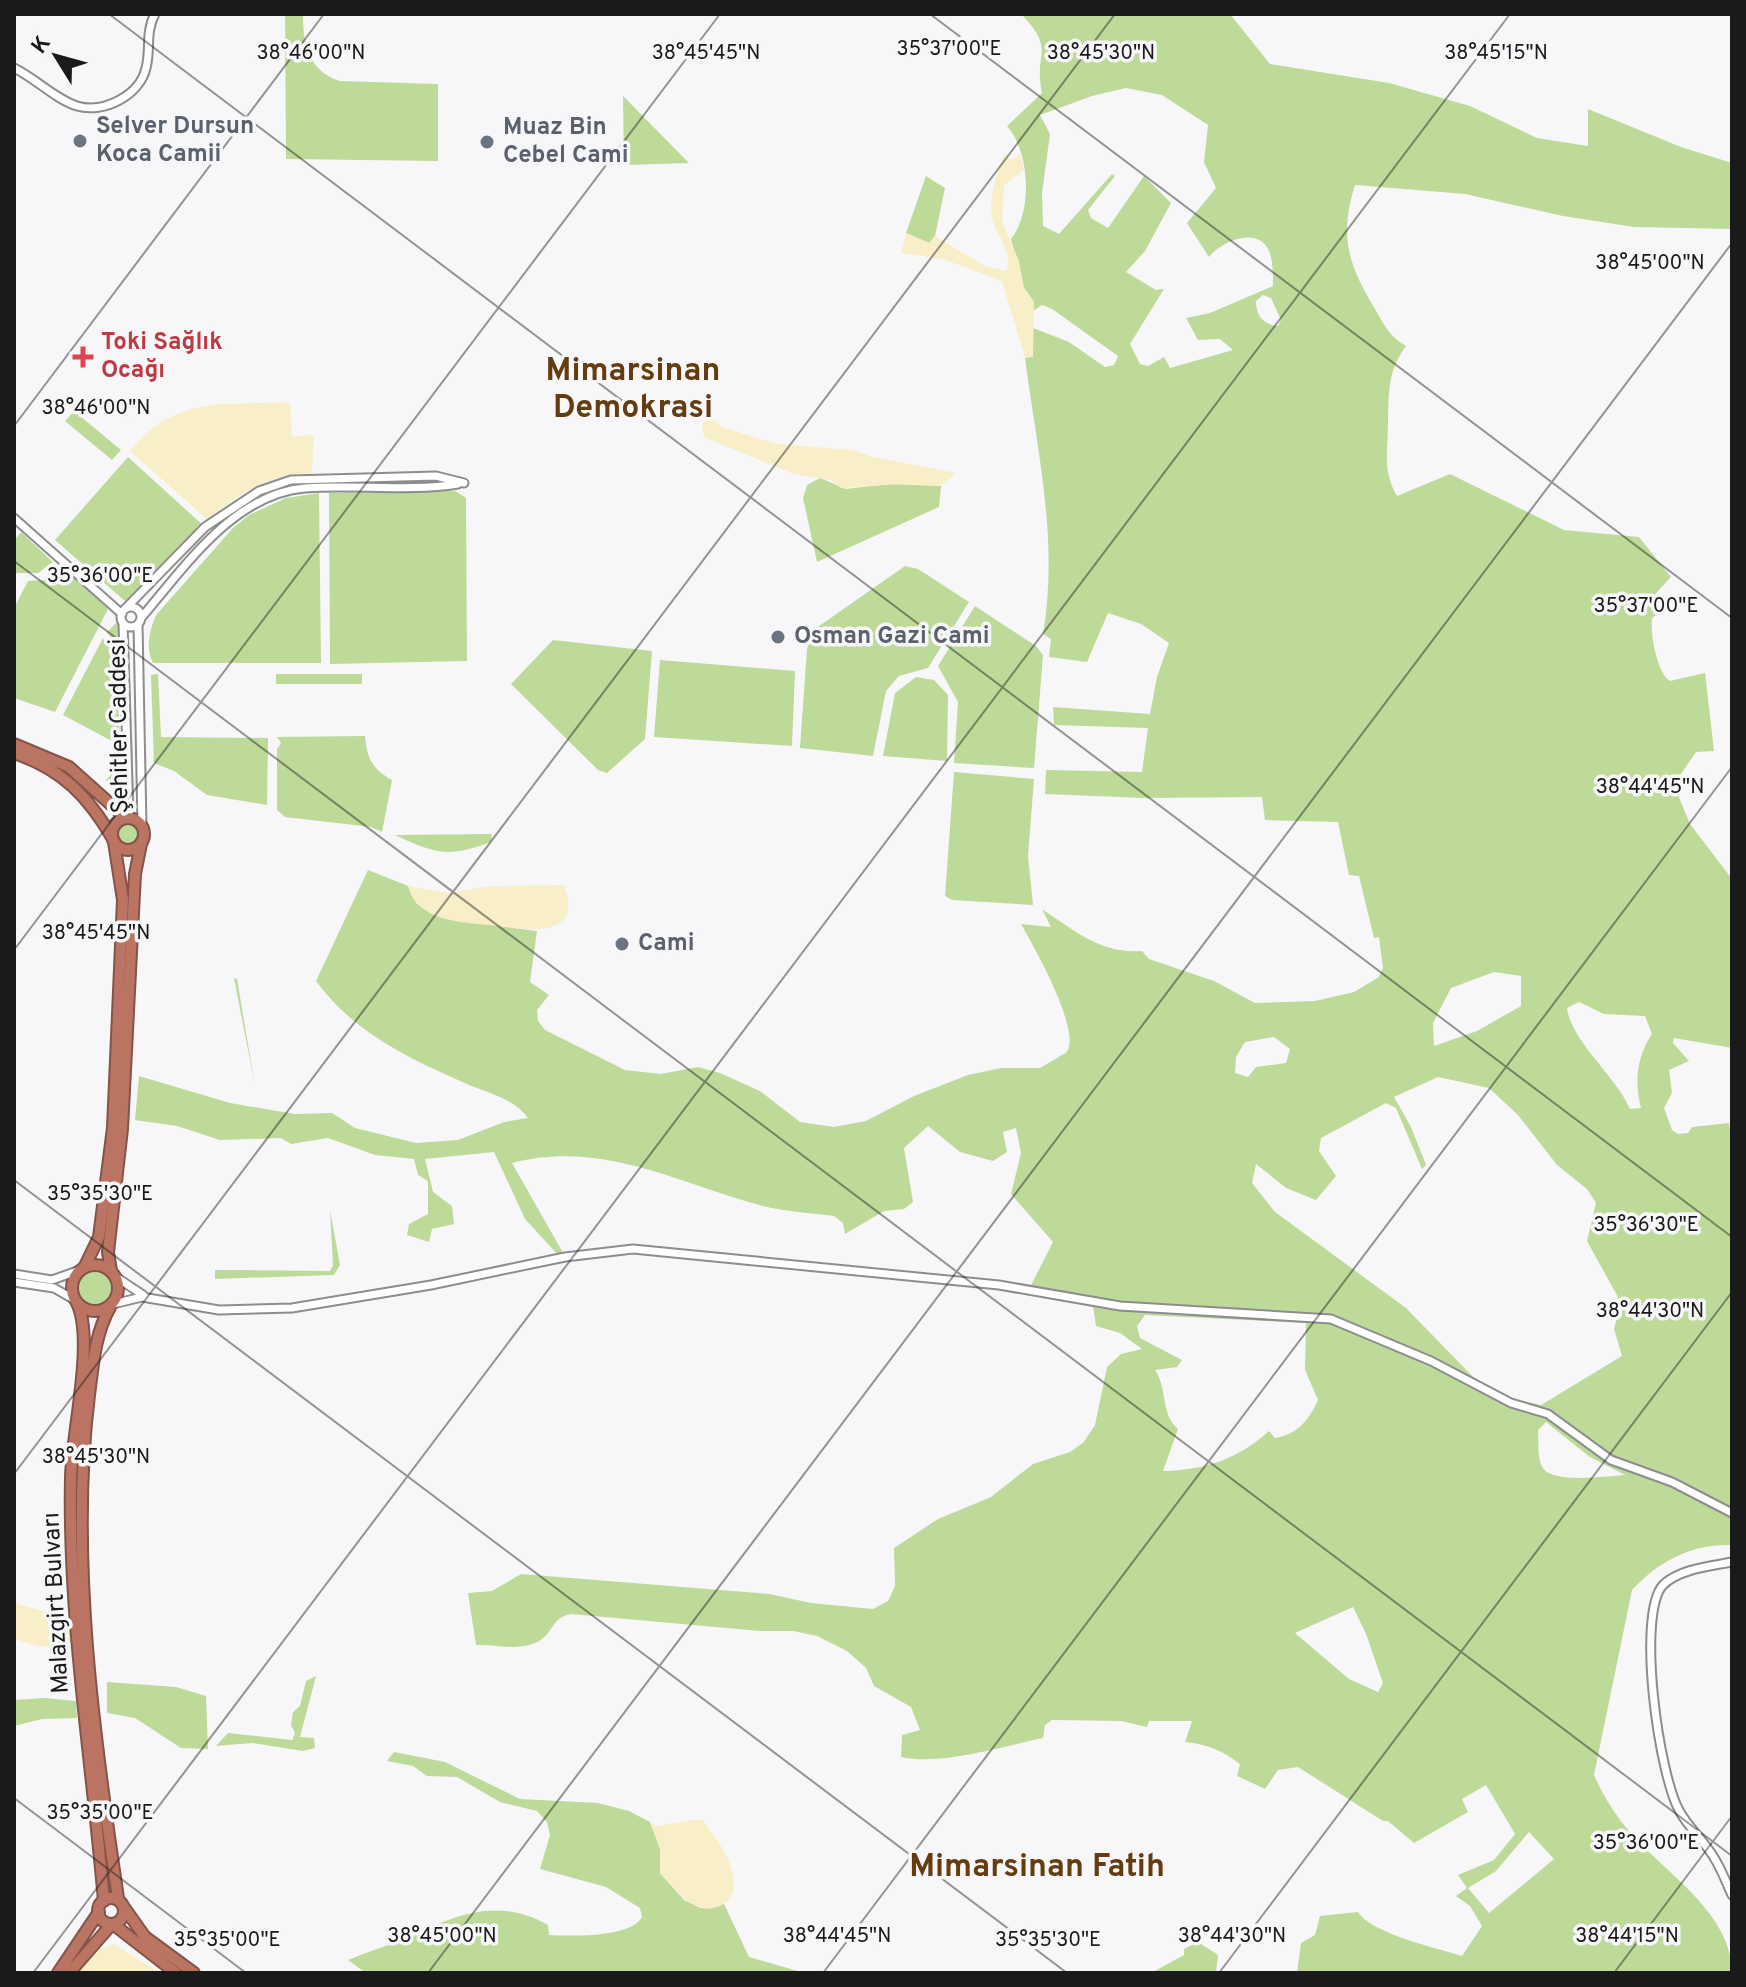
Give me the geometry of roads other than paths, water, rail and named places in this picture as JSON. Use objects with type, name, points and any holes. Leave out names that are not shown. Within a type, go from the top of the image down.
[{"type":"highway","points":[[14,744],[69,767],[128,818],[142,826],[134,882],[122,1132],[108,1252],[118,1293],[112,1305],[95,1312],[76,1302],[72,1284],[99,1237],[113,1128],[123,900],[113,840],[114,827],[128,818]]},
{"type":"highway","points":[[14,753],[47,766],[75,786],[113,840],[127,850],[141,844]]},
{"type":"highway","points":[[82,1269],[100,1265],[113,1274]]},
{"type":"highway","name":"Malazgirt Bulvarı","points":[[76,1302],[85,1334],[71,1464],[73,1558],[83,1707],[104,1901]]},
{"type":"highway","name":"Malazgirt Bulvarı","points":[[112,1305],[96,1343],[85,1429],[82,1497],[92,1689],[121,1902]]},
{"type":"highway","points":[[58,1973],[104,1901],[110,1897],[121,1902],[142,1934],[194,1973]]},
{"type":"highway","points":[[69,1973],[112,1924],[121,1902]]},
{"type":"highway","points":[[99,1912],[103,1922],[112,1924],[176,1973]]},
{"type":"street","points":[[14,68],[75,105],[88,107],[119,100],[137,89],[142,80],[147,66],[147,35],[155,14]]},
{"type":"street","name":"Şehitler Caddesi","points":[[128,818],[123,616],[205,527],[259,491],[291,480],[436,476],[464,483],[435,487],[305,488],[277,494],[213,535],[139,621],[142,826]]},
{"type":"street","points":[[14,518],[123,616],[129,627],[139,621],[136,609],[123,616]]},
{"type":"street","points":[[113,1274],[149,1297],[219,1310],[292,1308],[431,1285],[565,1257],[644,1249],[999,1285],[1133,1307],[1331,1319],[1431,1361],[1511,1403],[1548,1414],[1611,1460],[1672,1482],[1732,1513]]},
{"type":"street","points":[[14,1274],[52,1280],[82,1269]]},
{"type":"street","points":[[14,1282],[54,1288],[76,1302]]},
{"type":"street","points":[[112,1305],[149,1297]]},
{"type":"street","points":[[1732,1562],[1700,1568],[1666,1582],[1654,1601],[1652,1621],[1657,1736],[1671,1793],[1680,1813],[1713,1856],[1732,1895]]},
{"type":"place","name":"Selver Dursun Koca Camii","points":[[80,141]]},
{"type":"place","name":"Muaz Bin Cebel Cami","points":[[487,142]]},
{"type":"place","name":"Toki Sağlık Ocağı","points":[[83,357]]},
{"type":"place","name":"Osman Gazi Cami","points":[[778,637]]},
{"type":"place","name":"Cami","points":[[622,944]]},
{"type":"district","name":"Mimarsinan Demokrasi","points":[[633,390]]},
{"type":"district","name":"Mimarsinan Fatih","points":[[1037,1868]]}]
